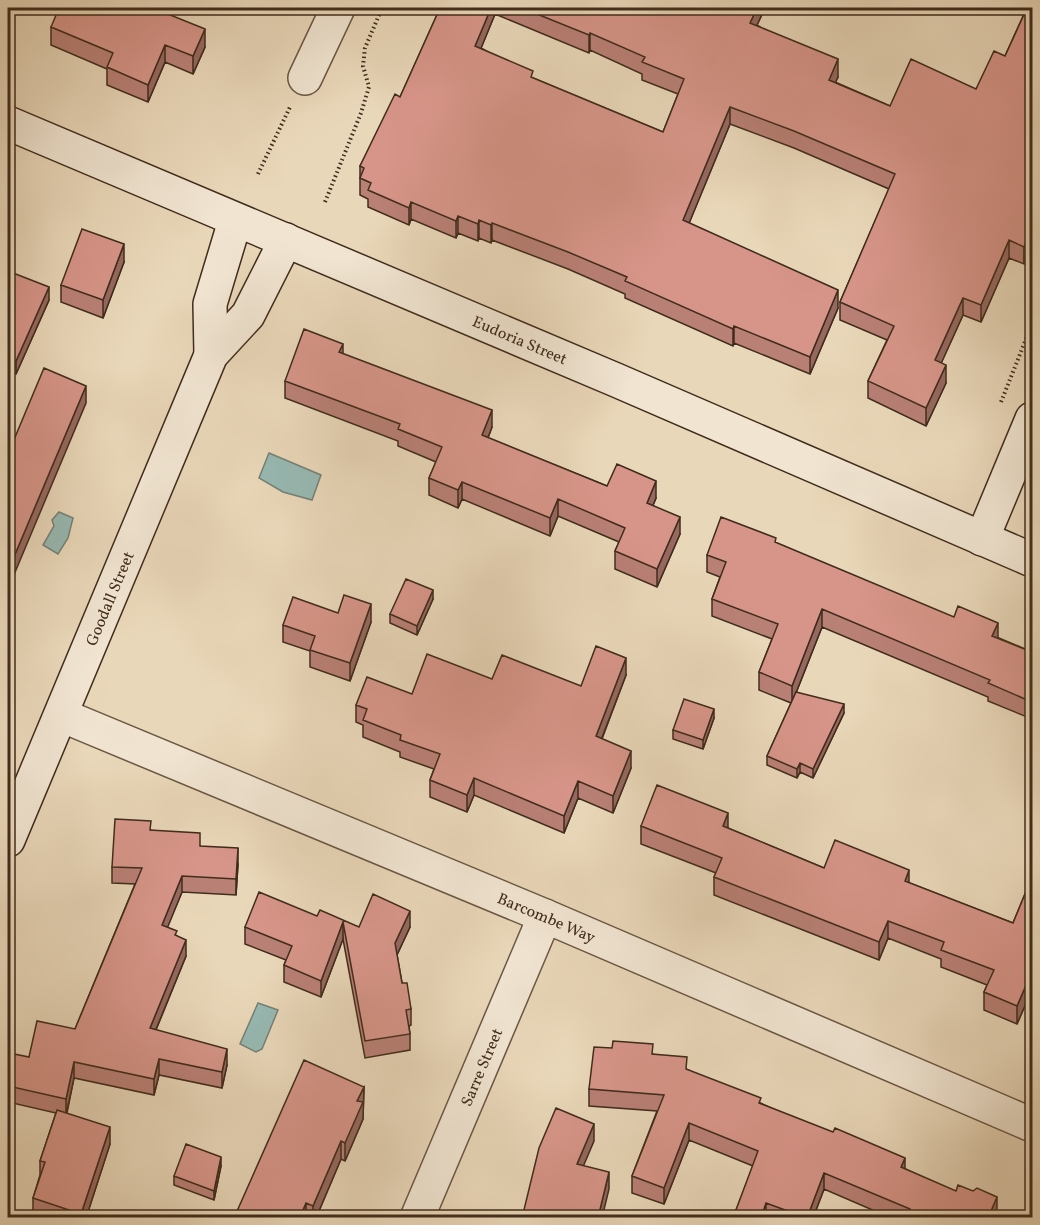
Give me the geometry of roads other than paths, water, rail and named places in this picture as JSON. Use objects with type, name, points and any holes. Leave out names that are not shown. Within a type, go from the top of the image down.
[{"type":"street","points":[[305,78],[338,8]]},
{"type":"street","name":"Eudoria Street","points":[[8,123],[1032,560]]},
{"type":"street","name":"Goodall Street","points":[[211,355],[210,304],[235,221]]},
{"type":"street","name":"Goodall Street","points":[[8,840],[211,355],[248,315],[286,240]]},
{"type":"street","points":[[982,539],[1032,419]]},
{"type":"street","name":"Barcombe Way","points":[[61,715],[545,916],[1032,1125]]},
{"type":"street","name":"Sarre Street","points":[[417,1218],[545,916]]},
{"type":"water","points":[[269,453],[321,475],[312,500],[283,492],[259,478]]},
{"type":"water","points":[[59,512],[73,518],[68,538],[58,554],[43,545],[54,526],[52,520]]},
{"type":"water","points":[[258,1003],[278,1010],[262,1049],[256,1052],[240,1044]]}]
